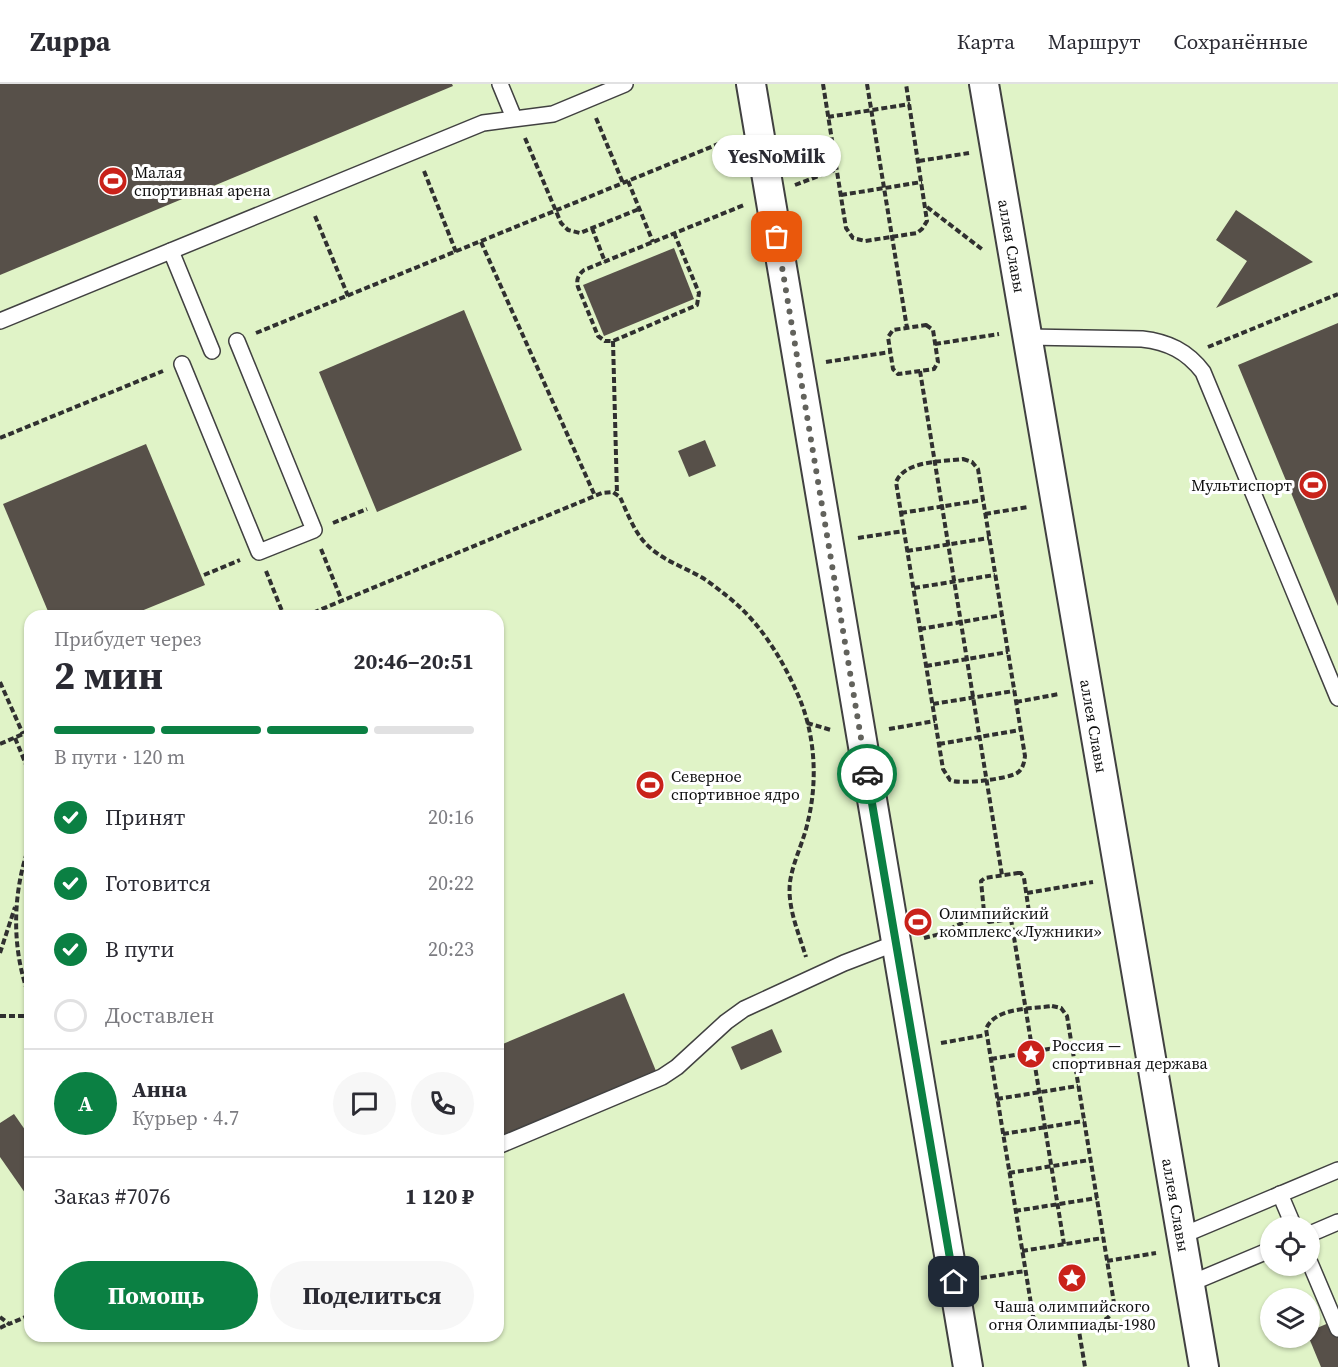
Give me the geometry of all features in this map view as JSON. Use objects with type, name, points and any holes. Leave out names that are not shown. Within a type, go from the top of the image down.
[{"type":"street","points":[[751,84],[968,1367]]},
{"type":"street","name":"аллея Славы","points":[[984,84],[1204,1367]]},
{"type":"lane","points":[[500,84],[516,118]]},
{"type":"lane","points":[[0,321],[483,123],[553,114],[625,84]]},
{"type":"lane","points":[[171,251],[212,351]]},
{"type":"lane","points":[[1027,333],[1159,341],[1188,355],[1203,372],[1338,698]]},
{"type":"lane","points":[[182,364],[259,552],[314,530],[237,341]]},
{"type":"lane","points":[[504,1143],[662,1077],[677,1067],[735,1015],[756,1003],[864,954],[896,943]]},
{"type":"lane","points":[[1182,1242],[1280,1194],[1338,1170]]},
{"type":"lane","points":[[1280,1194],[1289,1216]]},
{"type":"lane","points":[[1320,1230],[1338,1222]]},
{"type":"lane","points":[[1189,1284],[1260,1254]]},
{"type":"lane","points":[[1316,1276],[1338,1329]]},
{"type":"path","points":[[823,84],[846,228],[853,238],[865,241],[917,233],[927,221],[906,84]]},
{"type":"path","points":[[867,84],[907,328]]},
{"type":"path","points":[[588,99],[653,242]]},
{"type":"path","points":[[828,117],[910,104]]},
{"type":"path","points":[[516,118],[555,211],[561,223],[568,230],[577,233],[639,209]]},
{"type":"path","points":[[237,341],[758,128]]},
{"type":"path","points":[[919,161],[995,148]]},
{"type":"path","points":[[416,151],[456,252]]},
{"type":"path","points":[[674,233],[699,293],[697,305],[613,341],[605,341],[598,336],[577,283],[584,270],[605,262],[674,233],[770,194],[837,169]]},
{"type":"path","points":[[841,195],[922,182]]},
{"type":"path","points":[[307,196],[348,296]]},
{"type":"path","points":[[926,207],[1017,275]]},
{"type":"path","points":[[592,228],[605,262]]},
{"type":"path","points":[[481,242],[596,496]]},
{"type":"path","points":[[1188,355],[1338,294]]},
{"type":"path","points":[[930,326],[933,330],[938,362],[934,369],[900,375],[895,372],[888,338],[891,331],[907,328],[930,326]]},
{"type":"path","points":[[935,344],[1027,333]]},
{"type":"path","points":[[613,341],[616,494]]},
{"type":"path","points":[[799,367],[890,352]]},
{"type":"path","points":[[0,438],[182,364]]},
{"type":"path","points":[[920,371],[1002,875]]},
{"type":"path","points":[[963,459],[972,462],[978,469],[1025,756],[1022,767],[1014,774],[962,783],[950,780],[943,769],[896,482],[910,467],[935,463],[963,459]]},
{"type":"path","points":[[320,610],[596,496],[607,492],[616,494],[620,497],[639,536],[653,551],[704,579],[751,619],[777,653],[799,697],[812,746],[813,787],[808,821],[790,882],[790,897],[811,978]]},
{"type":"path","points":[[901,513],[983,500]]},
{"type":"path","points":[[985,514],[1056,503]]},
{"type":"path","points":[[342,601],[314,530],[367,509]]},
{"type":"path","points":[[829,543],[904,531]]},
{"type":"path","points":[[907,551],[989,538]]},
{"type":"path","points":[[204,575],[259,552],[282,610]]},
{"type":"path","points":[[914,588],[995,575]]},
{"type":"path","points":[[920,629],[1002,615]]},
{"type":"path","points":[[926,666],[1008,652]]},
{"type":"path","points":[[0,682],[23,734],[0,744]]},
{"type":"path","points":[[1016,702],[1088,690]]},
{"type":"path","points":[[933,704],[1014,691]]},
{"type":"path","points":[[939,744],[1020,730]]},
{"type":"path","points":[[15,738],[24,760]]},
{"type":"path","points":[[24,864],[17,901],[16,927],[18,952],[24,975]]},
{"type":"path","points":[[1021,873],[1024,878],[1029,912],[1025,917],[989,922],[984,912],[981,881],[1002,875],[1021,873]]},
{"type":"path","points":[[1027,893],[1120,877]]},
{"type":"path","points":[[0,953],[17,901]]},
{"type":"path","points":[[896,943],[940,934],[984,912]]},
{"type":"path","points":[[1011,919],[1064,1244]]},
{"type":"path","points":[[1052,1006],[1061,1008],[1067,1016],[1114,1303],[1111,1314],[1103,1321],[1051,1330],[1044,1329],[1035,1323],[986,1035],[988,1024],[995,1017],[1052,1006]]},
{"type":"path","points":[[0,1016],[24,1016]]},
{"type":"path","points":[[914,1047],[986,1035]]},
{"type":"path","points":[[990,1059],[1072,1045]]},
{"type":"path","points":[[1076,1070],[1150,1058]]},
{"type":"path","points":[[997,1099],[1078,1086]]},
{"type":"path","points":[[1003,1134],[1084,1121]]},
{"type":"path","points":[[1009,1173],[1090,1160]]},
{"type":"path","points":[[1016,1211],[1096,1198]]},
{"type":"path","points":[[1022,1251],[1103,1238]]},
{"type":"path","points":[[1107,1261],[1182,1242]]},
{"type":"path","points":[[954,1282],[1025,1271]]},
{"type":"path","points":[[0,1317],[9,1324]]},
{"type":"path","points":[[0,1328],[24,1318]]},
{"type":"path","points":[[1078,1325],[1085,1367]]},
{"type":"green space","name":"Олимпийский комплекс «Лужники»","points":[[0,84],[1338,84],[1338,1367],[0,1367]]},
{"type":"building","name":"Малая спортивная арена","points":[[0,84],[452,84],[453,86],[0,275]]},
{"type":"building","points":[[1236,210],[1313,262],[1216,308],[1247,261],[1216,240]]},
{"type":"building","points":[[674,248],[694,299],[604,336],[583,285]]},
{"type":"building","points":[[464,310],[522,450],[377,512],[319,372]]},
{"type":"building","name":"Мультиспорт","points":[[1338,323],[1338,606],[1238,365]]},
{"type":"building","points":[[705,440],[716,466],[689,477],[678,451]]},
{"type":"building","points":[[146,444],[205,585],[144,610],[47,610],[3,504]]},
{"type":"building","points":[[624,993],[656,1071],[504,1134],[504,1043]]},
{"type":"building","points":[[772,1029],[782,1052],[741,1070],[731,1047]]},
{"type":"building","points":[[14,1114],[24,1128],[24,1191],[0,1157],[0,1123]]},
{"type":"building","points":[[1338,1319],[1338,1367],[1321,1367],[1313,1348],[1320,1348],[1320,1327]]},
{"type":"way so far","points":[[777,237],[867,774]]},
{"type":"place","name":"Малая спортивная арена","points":[[113,181]]},
{"type":"place","name":"YesNoMilk","points":[[777,237]]},
{"type":"place","name":"Мультиспорт","points":[[1313,485]]},
{"type":"place","name":"Северное спортивное ядро","points":[[650,785]]},
{"type":"place","name":"Олимпийский комплекс «Лужники»","points":[[918,922]]},
{"type":"place","name":"Россия — спортивная держава","points":[[1031,1054]]},
{"type":"place","name":"Чаша олимпийского огня Олимпиады-1980","points":[[1072,1278]]},
{"type":"route","points":[[867,774],[954,1282]]}]
